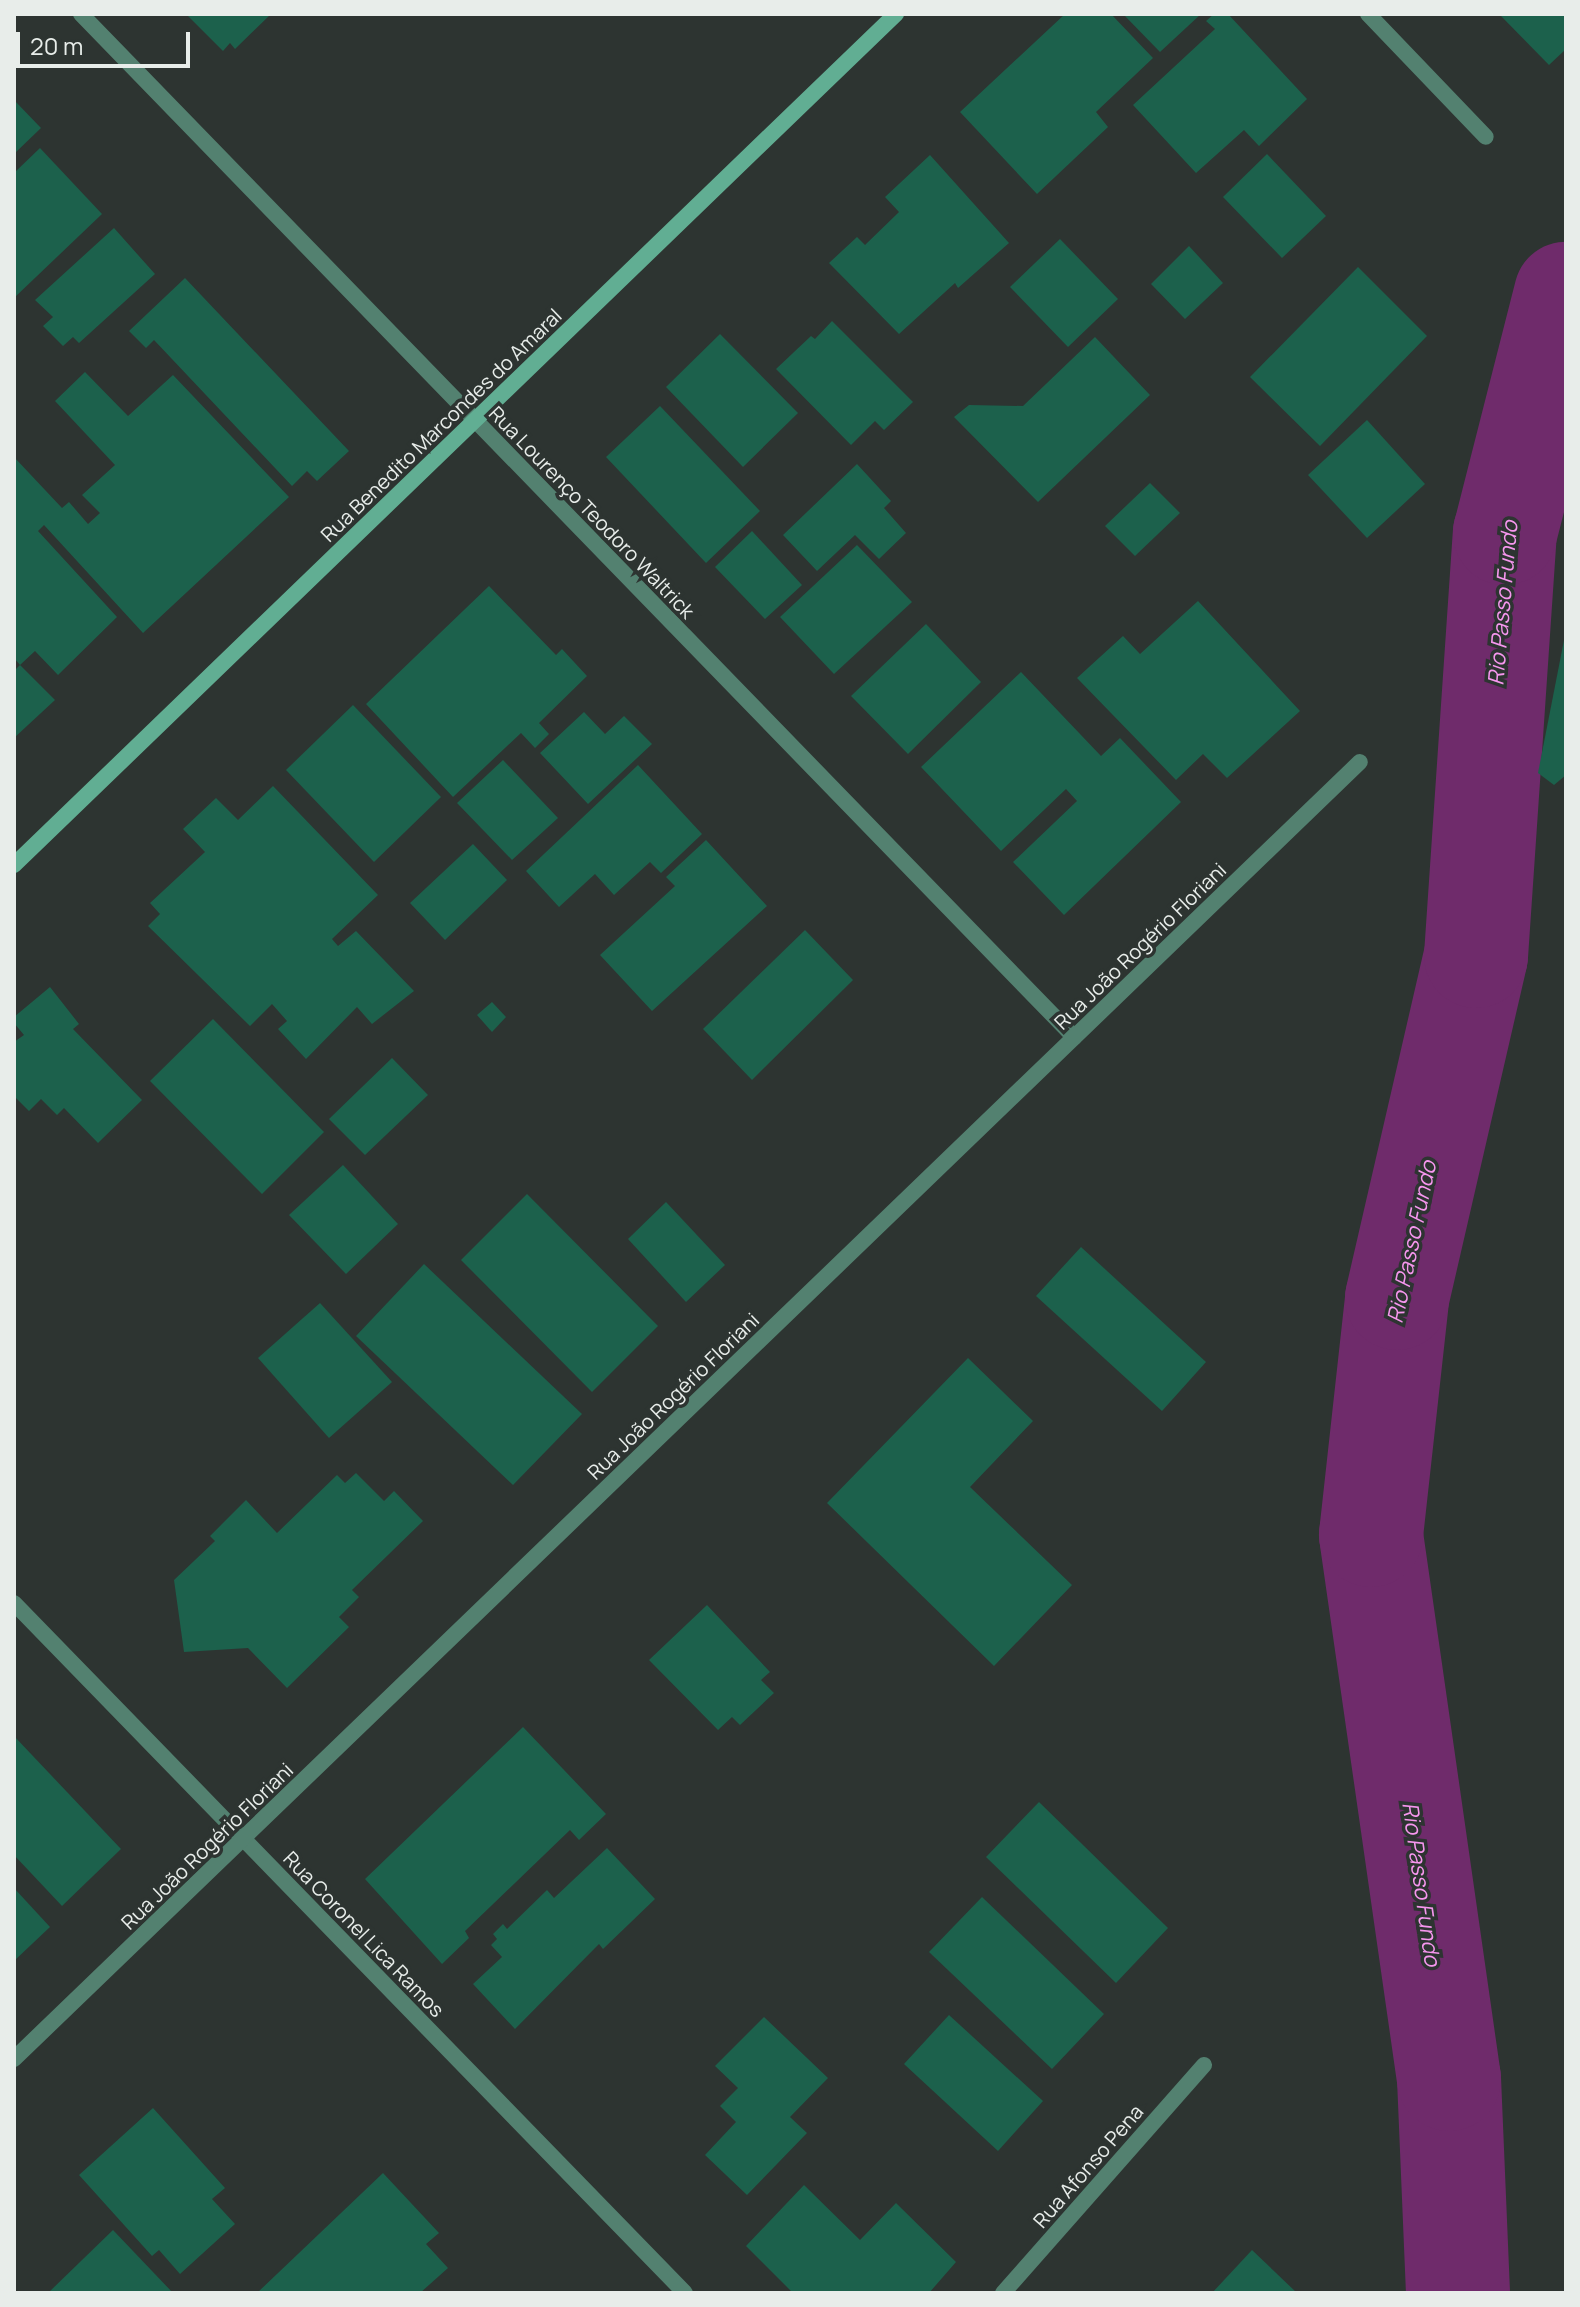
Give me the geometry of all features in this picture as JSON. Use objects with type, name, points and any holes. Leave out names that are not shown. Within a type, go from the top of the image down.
[{"type":"main road","name":"Rua Benedito Marcondes do Amaral","points":[[14,865],[896,14]]},
{"type":"street","name":"Rua Lourenço Teodoro Waltrick","points":[[81,14],[1074,1037]]},
{"type":"street","points":[[1368,14],[1486,137]]},
{"type":"street","name":"Rua João Rogério Floriani","points":[[14,2059],[1360,762]]},
{"type":"street","name":"Rua Coronel Lica Ramos","points":[[14,1603],[685,2293]]},
{"type":"street","name":"Rua Afonso Pena","points":[[1003,2293],[1204,2065]]},
{"type":"building","points":[[186,14],[271,14],[235,49],[230,43],[223,51]]},
{"type":"building","points":[[1065,14],[1111,14],[1153,58],[1096,112],[1108,127],[1037,194],[960,112]]},
{"type":"building","points":[[1123,14],[1201,14],[1160,52]]},
{"type":"building","points":[[1214,14],[1228,14],[1307,99],[1259,146],[1244,130],[1196,173],[1133,105],[1215,29],[1206,21]]},
{"type":"building","points":[[1499,14],[1566,14],[1566,49],[1549,65]]},
{"type":"building","points":[[14,100],[41,128],[14,154]]},
{"type":"building","points":[[40,148],[102,214],[14,298],[14,173]]},
{"type":"building","points":[[1267,154],[1326,216],[1282,258],[1223,197]]},
{"type":"building","points":[[930,155],[1009,243],[958,288],[955,283],[899,334],[829,263],[857,237],[865,245],[899,212],[885,197]]},
{"type":"building","points":[[114,228],[155,274],[79,343],[73,337],[63,346],[43,326],[53,317],[35,300]]},
{"type":"building","points":[[1060,239],[1118,299],[1068,347],[1010,287]]},
{"type":"building","points":[[1189,246],[1223,283],[1185,319],[1151,284]]},
{"type":"building","points":[[1358,267],[1427,336],[1320,446],[1250,377]]},
{"type":"building","points":[[185,278],[349,451],[317,481],[307,471],[292,486],[154,340],[146,348],[129,331]]},
{"type":"building","points":[[832,321],[913,402],[884,430],[875,421],[851,445],[776,369],[811,336],[815,339]]},
{"type":"building","points":[[720,334],[798,413],[743,467],[666,387]]},
{"type":"building","points":[[1095,337],[1150,395],[1038,502],[954,417],[969,405],[1023,406]]},
{"type":"building","points":[[85,372],[128,416],[173,375],[289,497],[143,633],[44,525],[38,531],[117,617],[58,675],[35,651],[20,665],[14,658],[14,457],[62,508],[69,502],[88,524],[100,513],[82,495],[115,465],[55,401]]},
{"type":"building","points":[[660,406],[760,511],[706,563],[606,457]]},
{"type":"building","points":[[1367,420],[1425,484],[1367,538],[1308,475]]},
{"type":"building","points":[[857,464],[891,501],[884,508],[906,533],[879,559],[855,535],[817,571],[783,535]]},
{"type":"building","points":[[1150,483],[1180,513],[1135,556],[1105,526]]},
{"type":"building","points":[[752,531],[802,585],[765,619],[715,567]]},
{"type":"building","points":[[857,545],[912,602],[834,674],[780,617]]},
{"type":"building","points":[[489,586],[556,655],[562,649],[587,676],[539,723],[549,734],[535,748],[521,733],[453,797],[366,704]]},
{"type":"building","points":[[1198,601],[1300,711],[1227,778],[1203,754],[1176,780],[1077,678],[1123,636],[1140,654]]},
{"type":"building","points":[[926,624],[981,682],[908,754],[851,696]]},
{"type":"building","points":[[1565,635],[1566,775],[1554,785],[1538,773]]},
{"type":"building","points":[[20,665],[55,700],[14,738],[14,671]]},
{"type":"building","points":[[1021,672],[1101,756],[1120,738],[1181,802],[1064,915],[1013,862],[1077,801],[1066,789],[1001,851],[921,767]]},
{"type":"building","points":[[353,705],[441,797],[374,862],[286,770]]},
{"type":"building","points":[[584,712],[605,734],[624,716],[652,744],[588,804],[540,753]]},
{"type":"building","points":[[503,760],[558,818],[512,860],[457,803]]},
{"type":"building","points":[[638,765],[702,834],[661,873],[650,862],[614,895],[595,874],[559,907],[526,871]]},
{"type":"building","points":[[273,786],[378,895],[332,939],[338,946],[356,931],[414,991],[372,1024],[357,1007],[306,1059],[278,1029],[287,1021],[272,1004],[250,1026],[148,926],[160,914],[150,903],[205,852],[183,829],[216,798],[238,820]]},
{"type":"building","points":[[706,840],[767,906],[652,1011],[600,955],[675,886],[666,877]]},
{"type":"building","points":[[473,844],[507,880],[445,940],[410,903]]},
{"type":"building","points":[[805,930],[853,980],[752,1080],[703,1029]]},
{"type":"building","points":[[50,987],[79,1024],[73,1029],[142,1100],[98,1143],[64,1108],[57,1115],[41,1099],[29,1111],[14,1096],[14,1042],[24,1035],[14,1023],[14,1017]]},
{"type":"building","points":[[492,1002],[506,1017],[492,1032],[477,1015]]},
{"type":"building","points":[[213,1019],[324,1132],[262,1194],[150,1081]]},
{"type":"building","points":[[392,1058],[428,1095],[365,1155],[329,1119]]},
{"type":"building","points":[[343,1165],[398,1224],[346,1274],[289,1215]]},
{"type":"building","points":[[527,1194],[658,1326],[592,1392],[461,1260]]},
{"type":"building","points":[[666,1202],[725,1265],[686,1302],[628,1239]]},
{"type":"building","points":[[1081,1247],[1206,1362],[1162,1411],[1036,1296]]},
{"type":"building","points":[[424,1264],[582,1414],[513,1485],[356,1336]]},
{"type":"building","points":[[320,1303],[392,1382],[329,1438],[258,1358]]},
{"type":"building","points":[[968,1358],[1033,1421],[970,1487],[1072,1585],[994,1666],[827,1503]]},
{"type":"building","points":[[356,1473],[384,1501],[394,1491],[423,1521],[352,1590],[359,1597],[339,1617],[349,1627],[287,1688],[248,1648],[184,1652],[174,1580],[215,1541],[210,1536],[246,1500],[277,1533],[337,1475],[345,1483]]},
{"type":"building","points":[[707,1605],[770,1672],[761,1680],[774,1693],[740,1725],[732,1717],[718,1730],[649,1660]]},
{"type":"building","points":[[523,1727],[606,1814],[579,1840],[570,1830],[465,1931],[469,1938],[442,1964],[365,1879]]},
{"type":"building","points":[[14,1736],[121,1849],[62,1906],[14,1855]]},
{"type":"building","points":[[1039,1802],[1168,1928],[1116,1983],[986,1857]]},
{"type":"building","points":[[607,1848],[655,1899],[603,1949],[599,1944],[515,2029],[473,1984],[502,1957],[491,1945],[497,1939],[493,1934],[503,1924],[507,1929],[547,1890],[554,1898]]},
{"type":"building","points":[[14,1888],[50,1927],[14,1961]]},
{"type":"building","points":[[982,1897],[1104,2014],[1052,2069],[929,1952]]},
{"type":"building","points":[[949,2015],[1043,2101],[998,2151],[904,2064]]},
{"type":"building","points":[[764,2017],[828,2078],[790,2117],[807,2133],[747,2195],[705,2155],[736,2122],[720,2106],[738,2088],[715,2066]]},
{"type":"building","points":[[153,2108],[225,2188],[212,2199],[235,2224],[180,2274],[159,2250],[152,2256],[79,2175]]},
{"type":"building","points":[[383,2173],[439,2233],[426,2244],[448,2268],[420,2293],[257,2293]]},
{"type":"building","points":[[804,2185],[860,2240],[896,2203],[956,2262],[929,2293],[793,2293],[746,2246]]},
{"type":"building","points":[[113,2230],[173,2293],[48,2293]]},
{"type":"building","points":[[1252,2250],[1297,2293],[1212,2293]]},
{"type":"waterway","name":"Rio Passo Fundo","points":[[1458,2293],[1449,2079],[1371,1535],[1397,1298],[1476,956],[1505,533],[1566,294]]}]
